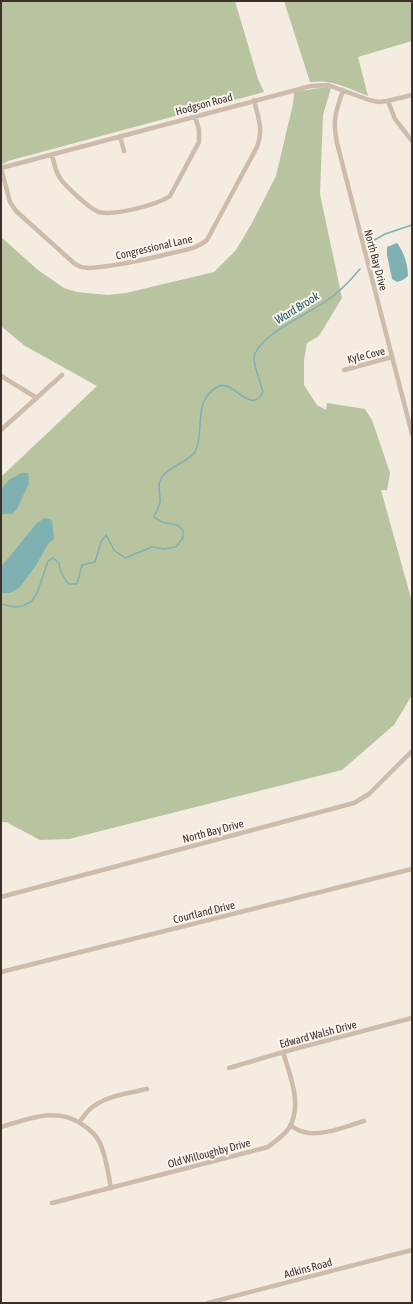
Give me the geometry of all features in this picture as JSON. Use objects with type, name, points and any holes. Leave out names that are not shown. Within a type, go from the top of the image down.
[{"type":"street","name":"Hodgson Road","points":[[1,168],[300,88],[328,85],[372,101],[379,102],[412,95]]},
{"type":"street","name":"North Bay Drive","points":[[344,90],[335,116],[334,128],[412,434]]},
{"type":"street","name":"Congressional Lane","points":[[1,168],[10,202],[16,211],[75,264],[81,267],[98,268],[135,262],[190,249],[207,240],[257,148],[260,138],[260,128],[254,100]]},
{"type":"street","points":[[388,101],[395,119],[412,142]]},
{"type":"street","points":[[52,155],[57,173],[62,181],[95,211],[106,213],[132,210],[164,200],[170,196],[200,142],[199,130],[195,116]]},
{"type":"street","points":[[120,136],[124,151]]},
{"type":"street","name":"Kyle Cove","points":[[344,370],[392,358]]},
{"type":"street","points":[[1,430],[62,375]]},
{"type":"street","points":[[1,376],[38,398]]},
{"type":"street","name":"North Bay Drive","points":[[1,897],[354,803],[369,794],[412,751]]},
{"type":"street","name":"Courtland Drive","points":[[1,972],[412,869]]},
{"type":"street","name":"Edward Walsh Drive","points":[[229,1068],[283,1052],[412,1018]]},
{"type":"street","name":"Old Willoughby Drive","points":[[52,1204],[268,1147],[281,1137],[290,1125],[296,1100],[283,1052]]},
{"type":"street","points":[[79,1122],[89,1110],[99,1102],[147,1089]]},
{"type":"street","points":[[1,1127],[43,1115],[59,1114],[79,1122],[93,1132],[100,1144],[111,1188]]},
{"type":"street","points":[[290,1125],[305,1133],[320,1133],[364,1121]]},
{"type":"street","name":"Adkins Road","points":[[208,1303],[412,1250]]},
{"type":"green space","points":[[1,1],[235,1],[258,79],[264,92],[8,161],[1,165]]},
{"type":"green space","points":[[284,1],[412,1],[412,41],[358,57],[368,96],[333,83],[318,81],[310,82]]},
{"type":"green space","points":[[327,87],[331,88],[323,115],[320,194],[342,298],[319,336],[307,343],[304,360],[304,385],[317,405],[326,410],[327,403],[365,409],[372,420],[390,473],[387,490],[381,490],[412,602],[412,695],[394,725],[342,770],[69,839],[40,840],[6,822],[1,822],[1,477],[97,386],[25,346],[1,326],[1,237],[38,270],[64,288],[77,292],[108,295],[126,293],[214,272],[236,250],[252,223],[276,176],[293,104],[294,92]]},
{"type":"water","points":[[397,243],[402,250],[405,259],[408,276],[397,282],[392,279],[387,255],[387,247]]},
{"type":"water","points":[[21,473],[28,473],[29,483],[18,507],[12,514],[1,514],[1,489],[9,480]]},
{"type":"water","points":[[45,518],[52,520],[54,539],[48,544],[35,567],[19,588],[10,593],[1,593],[1,567],[37,523]]},
{"type":"waterway","name":"Ward Brook","points":[[373,241],[385,234],[412,225]]},
{"type":"waterway","name":"Ward Brook","points":[[1,604],[15,607],[31,602],[37,593],[48,561],[53,558],[59,563],[63,577],[67,582],[69,584],[77,584],[82,565],[95,562],[101,542],[106,535],[114,550],[125,558],[152,547],[164,549],[176,547],[183,538],[183,530],[177,525],[162,522],[154,517],[160,502],[159,484],[167,472],[192,456],[195,452],[198,444],[200,418],[204,401],[217,387],[223,385],[229,387],[247,399],[258,399],[263,392],[254,360],[258,349],[274,333],[331,298],[349,282],[360,269]]}]
